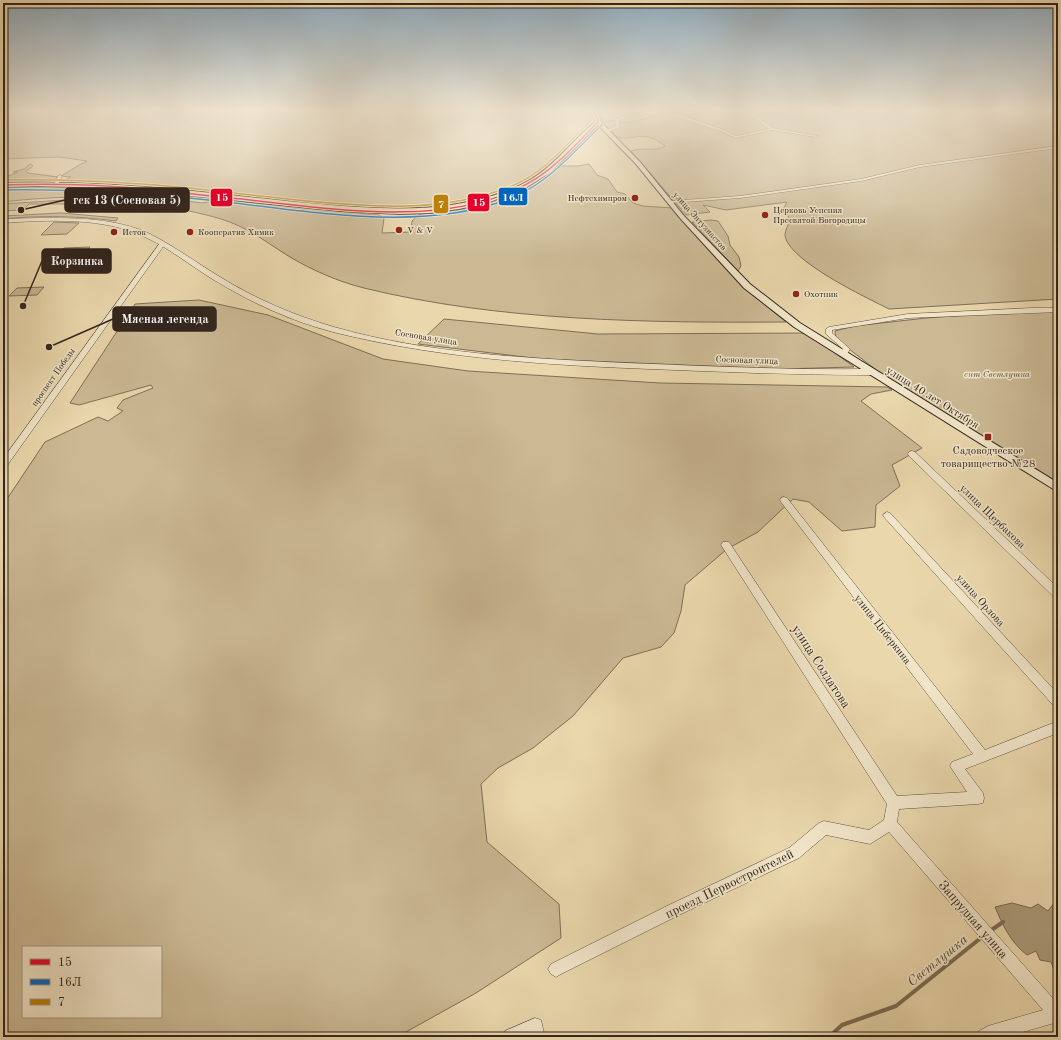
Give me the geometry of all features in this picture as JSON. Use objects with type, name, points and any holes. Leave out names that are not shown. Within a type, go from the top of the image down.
[{"type":"main road","points":[[3,185],[56,184],[132,188],[382,212],[431,211],[485,201],[518,189],[549,170],[560,159]]},
{"type":"main road","name":"улица Энтузиастов","points":[[634,159],[670,202],[747,286],[797,325]]},
{"type":"main road","name":"улица 40 лет Октября","points":[[797,325],[1058,488]]},
{"type":"street","points":[[670,202],[740,197],[861,180],[920,166],[974,159]]},
{"type":"street","points":[[56,184],[60,176]]},
{"type":"street","name":"Сосновая улица","points":[[3,221],[54,219],[109,223],[147,235],[241,292],[291,315],[333,328],[427,349],[539,362],[816,373],[871,372]]},
{"type":"street","name":"проспект Победы","points":[[3,465],[162,244]]},
{"type":"street","points":[[844,355],[847,349],[828,334],[829,328],[908,316],[1058,310]]},
{"type":"street","name":"улица Щербакова","points":[[912,454],[1058,594]]},
{"type":"street","name":"улица Циберкина","points":[[784,500],[983,757]]},
{"type":"street","name":"улица Орлова","points":[[887,515],[1058,702]]},
{"type":"street","name":"улица Солдатова","points":[[726,545],[894,803]]},
{"type":"street","points":[[890,824],[894,803],[978,798],[956,766],[983,757],[1058,727]]},
{"type":"street","name":"проезд Первостроителей","points":[[556,969],[674,910],[794,853],[824,828],[870,837],[890,824]]},
{"type":"street","name":"Запрудная улица","points":[[890,824],[1058,1014]]},
{"type":"street","points":[[985,1037],[988,1034],[1058,1014]]},
{"type":"street","points":[[511,1037],[535,1026],[537,1037]]},
{"type":"green space","points":[[70,159],[555,159],[544,169],[518,187],[499,195],[475,202],[450,206],[401,210],[61,182],[71,177],[61,176],[87,161]]},
{"type":"green space","points":[[637,159],[1058,159],[1058,299],[889,309],[830,277],[799,256],[789,245],[785,235],[790,220],[784,208],[787,202],[726,210],[703,205],[710,212],[686,215]]},
{"type":"green space","points":[[30,164],[33,166],[26,171],[28,173],[58,177],[51,181],[3,183],[3,175],[7,174],[9,176],[18,172],[13,172],[24,169]]},
{"type":"green space","points":[[589,164],[597,175],[608,179],[617,192],[625,194],[633,203],[643,206],[672,208],[743,286],[786,322],[681,322],[574,318],[520,314],[467,307],[415,299],[364,288],[345,282],[316,271],[298,262],[257,235],[237,225],[197,213],[134,200],[78,197],[40,198],[3,202],[3,187],[61,186],[123,189],[118,191],[93,193],[145,196],[202,203],[223,199],[377,214],[384,218],[382,233],[411,232],[412,221],[420,214],[464,209],[506,197],[532,184],[562,166]]},
{"type":"green space","points":[[80,199],[133,202],[124,207],[91,204],[29,204],[23,210],[3,211],[3,204]]},
{"type":"green space","points":[[61,213],[118,218],[116,221],[60,217],[3,219],[3,216]]},
{"type":"green space","points":[[711,220],[718,221],[728,236],[730,245],[739,257],[741,266],[738,271],[692,222]]},
{"type":"green space","points":[[54,222],[79,223],[67,234],[41,235]]},
{"type":"green space","points":[[90,247],[81,256],[55,257],[64,248]]},
{"type":"green space","points":[[44,287],[37,295],[9,296],[17,288]]},
{"type":"green space","points":[[199,300],[268,315],[383,359],[468,371],[660,383],[887,387],[892,390],[871,394],[861,401],[922,448],[892,465],[900,486],[876,505],[875,527],[842,531],[809,502],[793,499],[758,532],[727,549],[685,585],[681,611],[674,633],[661,647],[623,658],[573,716],[533,748],[498,768],[481,784],[487,842],[559,904],[561,938],[476,993],[397,1037],[3,1037],[3,505],[45,442],[98,417],[108,421],[123,411],[117,408],[123,400],[153,388],[151,385],[79,405],[70,403],[135,304]]},
{"type":"green space","name":"снт Светлушка","points":[[1037,310],[1058,311],[1058,482],[892,382],[836,339],[835,331],[855,326],[926,318]]},
{"type":"green space","points":[[444,319],[598,334],[808,333],[854,367],[779,369],[541,359],[418,344]]},
{"type":"shaded area","points":[[1058,898],[1058,972],[1055,972],[1051,962],[1040,960],[1036,951],[1027,955],[1016,945],[1004,926],[995,907],[1012,903],[1031,908],[1038,904],[1048,911]]},
{"type":"waterway","name":"Светлушка","points":[[990,931],[1003,922]]},
{"type":"waterway","name":"Светлушка","points":[[829,1037],[842,1025],[896,1006],[982,937]]},
{"type":"transit line","name":"7","points":[[3,180],[82,180],[135,183],[319,202],[369,206],[418,206],[467,200],[491,194],[527,179],[553,159]]},
{"type":"transit line","name":"15","points":[[3,185],[38,184],[108,186],[341,209],[400,212],[459,207],[488,200],[524,186],[549,171],[561,159]]},
{"type":"transit line","name":"16Л","points":[[3,190],[80,190],[131,193],[318,212],[369,216],[420,216],[471,210],[520,194],[533,187],[555,171],[568,159]]},
{"type":"place","name":"Нефтехимпром","points":[[635,198]]},
{"type":"place","name":"гск 13 (Сосновая 5)","points":[[21,210]]},
{"type":"place","name":"Церковь Успения Пресвятой Богородицы","points":[[765,215]]},
{"type":"place","name":"V & V","points":[[399,230]]},
{"type":"place","name":"Исток","points":[[114,232]]},
{"type":"place","name":"Кооператив Химик","points":[[190,232]]},
{"type":"place","name":"Охотник","points":[[796,294]]},
{"type":"place","name":"Корзинка","points":[[23,306]]},
{"type":"place","name":"Мясная легенда","points":[[49,347]]},
{"type":"place","name":"Садоводческое товарищество №28","points":[[988,437]]}]
